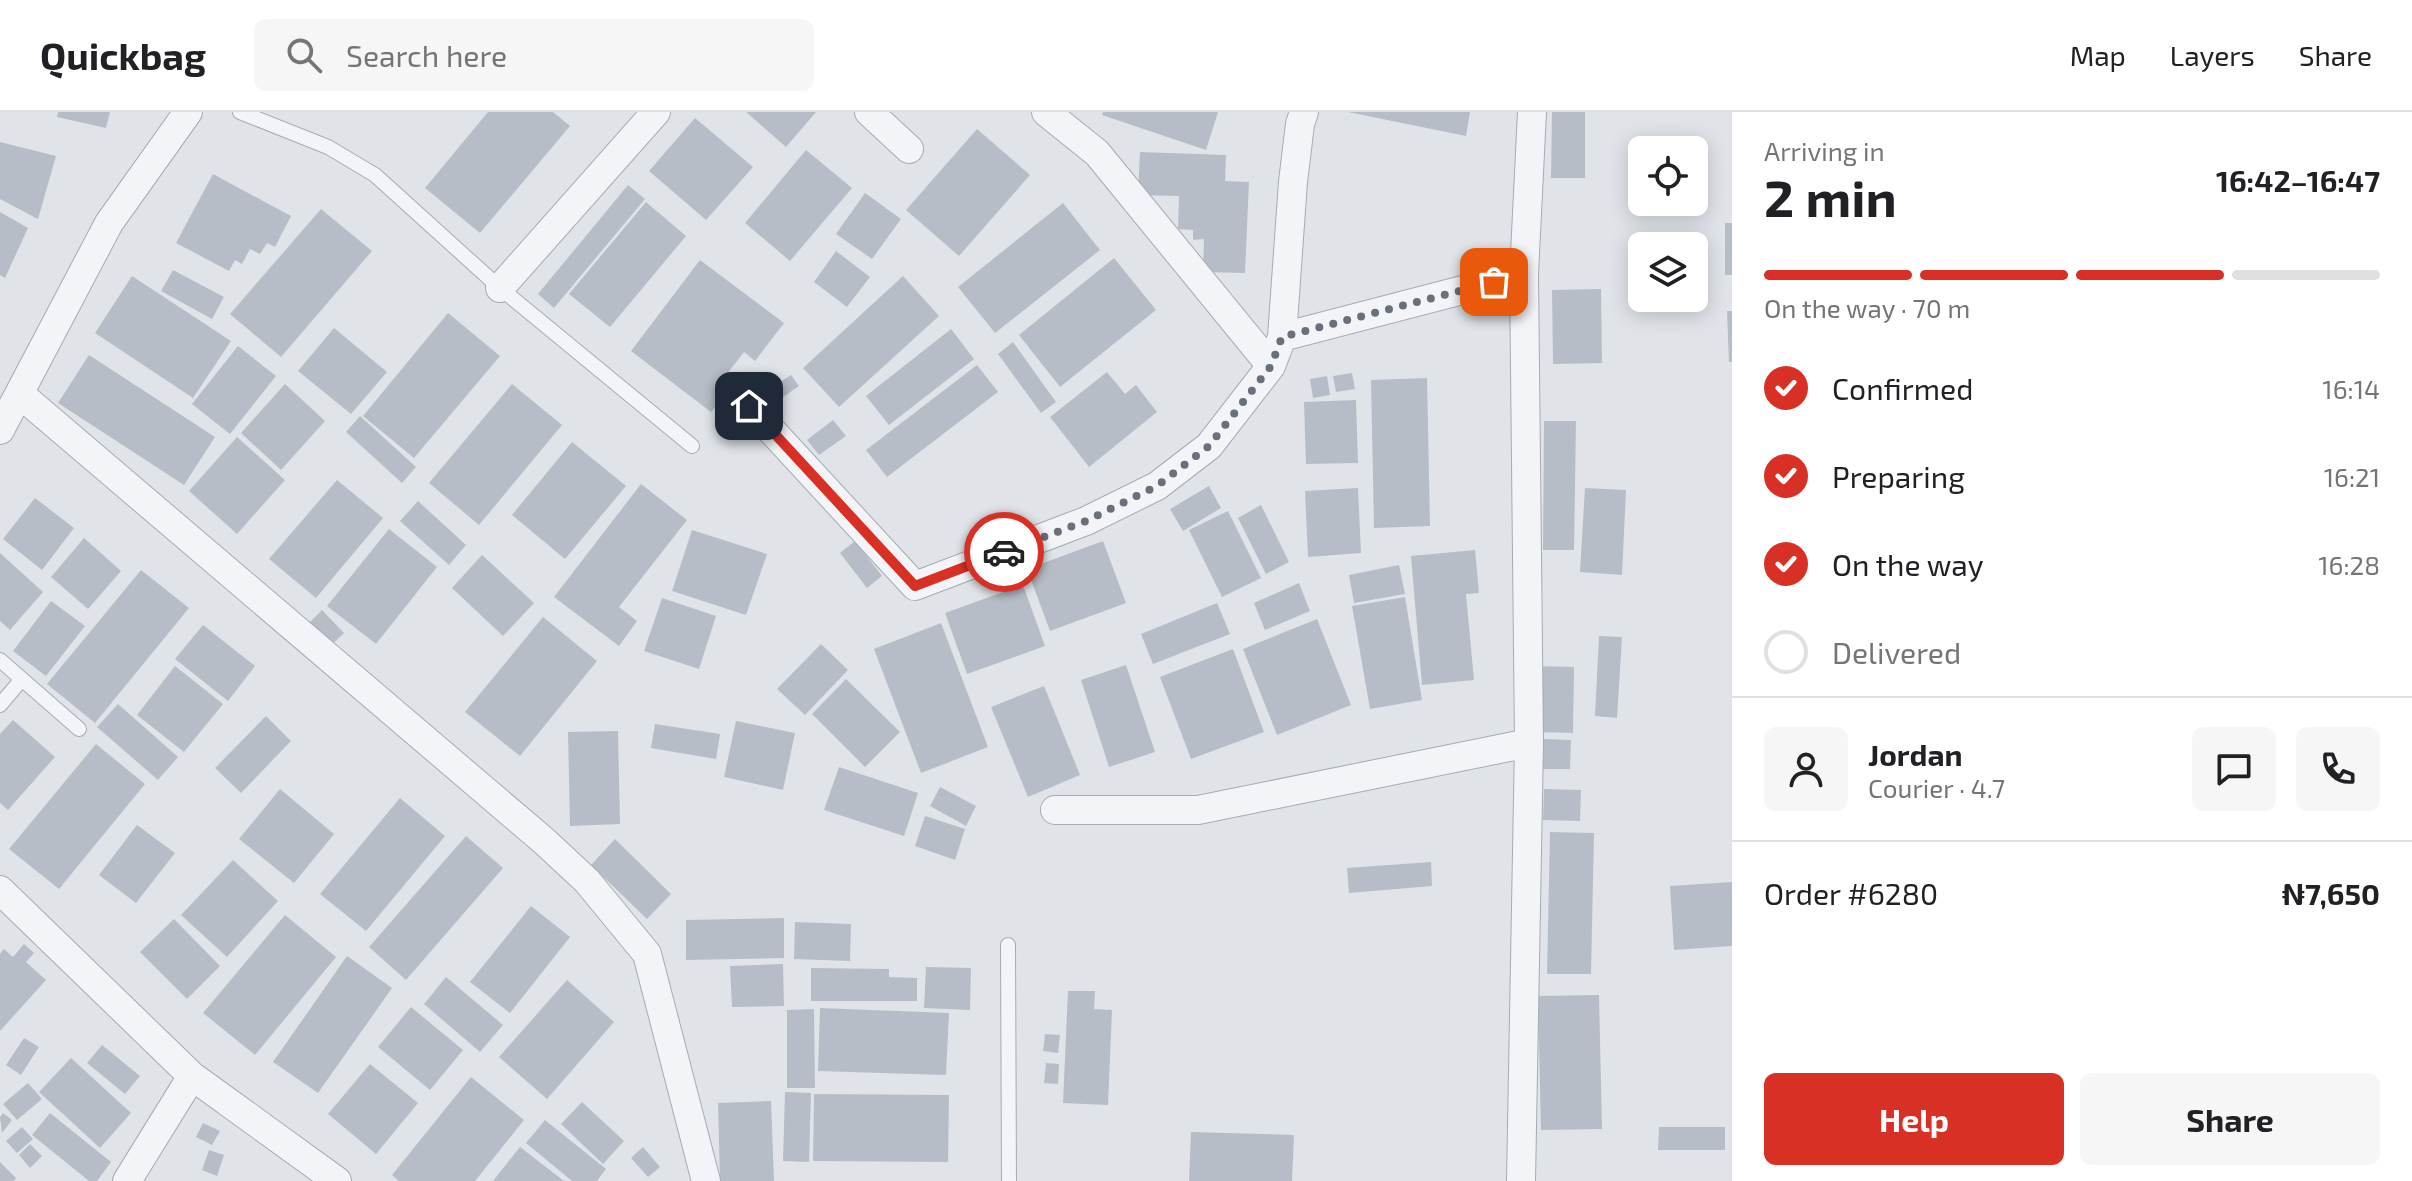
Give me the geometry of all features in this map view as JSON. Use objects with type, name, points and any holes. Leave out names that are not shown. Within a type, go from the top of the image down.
[{"type":"street","points":[[0,430],[109,223],[188,112]]},
{"type":"street","points":[[500,288],[656,112]]},
{"type":"street","points":[[869,112],[909,149]]},
{"type":"street","points":[[1046,112],[1097,153],[1271,366]]},
{"type":"street","points":[[749,406],[915,586],[1086,521],[1157,486],[1209,446],[1271,366],[1282,337],[1293,182],[1304,112]]},
{"type":"street","points":[[1521,1181],[1529,743],[1524,274],[1532,112]]},
{"type":"street","points":[[1282,337],[1524,274]]},
{"type":"street","points":[[21,395],[533,831],[587,881],[647,954],[706,1181]]},
{"type":"street","points":[[1055,810],[1198,810],[1529,743]]},
{"type":"street","points":[[0,890],[192,1076],[337,1181]]},
{"type":"street","points":[[127,1181],[192,1076]]},
{"type":"lane","points":[[240,112],[328,147],[375,175],[500,288],[692,446]]},
{"type":"lane","points":[[0,660],[79,729]]},
{"type":"lane","points":[[0,705],[22,679]]},
{"type":"lane","points":[[1008,945],[1009,1181]]},
{"type":"building","points":[[58,112],[110,112],[106,128],[57,117]]},
{"type":"building","points":[[488,112],[553,112],[570,126],[480,233],[425,188]]},
{"type":"building","points":[[746,112],[816,112],[786,147]]},
{"type":"building","points":[[1103,112],[1218,112],[1206,150],[1102,115]]},
{"type":"building","points":[[1348,112],[1470,112],[1466,136]]},
{"type":"building","points":[[1552,112],[1585,112],[1585,178],[1551,178]]},
{"type":"building","points":[[695,118],[753,167],[706,220],[649,171]]},
{"type":"building","points":[[977,129],[1030,175],[959,256],[906,210]]},
{"type":"building","points":[[0,142],[56,156],[38,219],[0,199]]},
{"type":"building","points":[[806,150],[852,188],[790,261],[745,223]]},
{"type":"building","points":[[1140,152],[1226,155],[1225,181],[1249,182],[1245,273],[1203,272],[1204,239],[1193,240],[1193,230],[1178,229],[1179,196],[1138,195]]},
{"type":"building","points":[[213,174],[291,216],[275,247],[267,243],[260,254],[250,249],[242,264],[235,260],[229,271],[176,243]]},
{"type":"building","points":[[628,185],[645,199],[554,308],[538,294]]},
{"type":"building","points":[[865,193],[901,219],[872,259],[836,234]]},
{"type":"building","points":[[646,202],[686,236],[610,327],[569,294]]},
{"type":"building","points":[[1063,203],[1100,250],[995,333],[958,287]]},
{"type":"building","points":[[321,209],[372,251],[281,357],[230,314]]},
{"type":"building","points":[[0,212],[28,228],[5,278],[0,275]]},
{"type":"building","points":[[1725,223],[1732,223],[1732,275],[1725,275]]},
{"type":"building","points":[[836,251],[870,277],[847,307],[814,282]]},
{"type":"building","points":[[1114,258],[1156,310],[1060,387],[1019,335]]},
{"type":"building","points":[[700,260],[784,323],[755,361],[744,352],[722,380],[730,387],[711,412],[631,351]]},
{"type":"building","points":[[173,270],[224,297],[212,319],[161,291]]},
{"type":"building","points":[[132,276],[231,341],[193,398],[95,333]]},
{"type":"building","points":[[903,276],[939,316],[839,407],[803,368]]},
{"type":"building","points":[[1601,289],[1602,363],[1553,364],[1552,290]]},
{"type":"building","points":[[1727,311],[1732,311],[1732,362],[1729,362]]},
{"type":"building","points":[[448,313],[500,356],[414,458],[363,416]]},
{"type":"building","points":[[334,328],[387,372],[351,414],[298,371]]},
{"type":"building","points":[[951,329],[974,359],[889,425],[866,396]]},
{"type":"building","points":[[1013,342],[1056,402],[1041,413],[998,354]]},
{"type":"building","points":[[238,346],[276,376],[230,434],[192,404]]},
{"type":"building","points":[[89,355],[215,437],[184,485],[58,403]]},
{"type":"building","points":[[977,365],[998,392],[887,477],[866,450]]},
{"type":"building","points":[[1107,372],[1125,394],[1136,385],[1157,412],[1089,467],[1050,417]]},
{"type":"building","points":[[1352,373],[1355,389],[1336,392],[1333,376]]},
{"type":"building","points":[[791,375],[799,386],[779,400],[771,388]]},
{"type":"building","points":[[1327,376],[1330,395],[1313,398],[1310,379]]},
{"type":"building","points":[[1427,378],[1430,526],[1374,528],[1371,380]]},
{"type":"building","points":[[285,384],[325,421],[281,470],[241,433]]},
{"type":"building","points":[[512,384],[562,425],[479,525],[429,483]]},
{"type":"building","points":[[1356,400],[1358,463],[1306,464],[1304,402]]},
{"type":"building","points":[[360,416],[416,467],[402,483],[346,432]]},
{"type":"building","points":[[833,420],[846,436],[819,455],[807,440]]},
{"type":"building","points":[[1544,421],[1576,421],[1574,550],[1543,550]]},
{"type":"building","points":[[237,437],[285,480],[237,534],[189,491]]},
{"type":"building","points":[[572,442],[626,486],[565,559],[512,515]]},
{"type":"building","points":[[337,480],[383,518],[316,598],[269,559]]},
{"type":"building","points":[[641,484],[687,520],[619,607],[637,621],[619,646],[554,597]]},
{"type":"building","points":[[1209,486],[1221,508],[1183,531],[1170,509]]},
{"type":"building","points":[[1358,488],[1361,553],[1308,557],[1305,491]]},
{"type":"building","points":[[1585,488],[1626,490],[1622,575],[1580,572]]},
{"type":"building","points":[[35,498],[74,528],[42,570],[3,539]]},
{"type":"building","points":[[418,501],[466,545],[449,565],[400,521]]},
{"type":"building","points":[[1261,505],[1289,562],[1266,574],[1238,518]]},
{"type":"building","points":[[1228,511],[1261,578],[1222,597],[1189,530]]},
{"type":"building","points":[[389,529],[437,567],[376,644],[327,606]]},
{"type":"building","points":[[692,530],[767,554],[746,615],[672,591]]},
{"type":"building","points":[[84,538],[121,571],[88,609],[51,577]]},
{"type":"building","points":[[855,541],[882,576],[867,588],[840,553]]},
{"type":"building","points":[[1103,541],[1126,603],[1050,631],[1027,569]]},
{"type":"building","points":[[1475,550],[1479,593],[1466,594],[1474,680],[1422,685],[1411,556]]},
{"type":"building","points":[[0,553],[43,592],[10,630],[0,621]]},
{"type":"building","points":[[482,555],[534,603],[503,636],[452,588]]},
{"type":"building","points":[[1399,565],[1405,594],[1354,603],[1349,575]]},
{"type":"building","points":[[141,570],[189,608],[95,723],[47,684]]},
{"type":"building","points":[[1299,583],[1310,611],[1265,630],[1254,603]]},
{"type":"building","points":[[1023,585],[1045,646],[967,674],[945,613]]},
{"type":"building","points":[[1405,597],[1422,700],[1370,709],[1352,606]]},
{"type":"building","points":[[662,598],[716,616],[699,669],[644,651]]},
{"type":"building","points":[[51,601],[85,626],[46,676],[13,651]]},
{"type":"building","points":[[1217,603],[1230,634],[1153,664],[1141,634]]},
{"type":"building","points":[[322,610],[344,633],[329,647],[308,624]]},
{"type":"building","points":[[543,617],[597,661],[520,756],[465,712]]},
{"type":"building","points":[[1317,619],[1351,705],[1277,735],[1243,649]]},
{"type":"building","points":[[941,623],[988,747],[921,773],[874,649]]},
{"type":"building","points":[[203,625],[255,666],[228,701],[175,659]]},
{"type":"building","points":[[1599,636],[1622,637],[1617,718],[1595,716]]},
{"type":"building","points":[[821,644],[848,670],[805,715],[777,689]]},
{"type":"building","points":[[1233,649],[1264,732],[1191,759],[1160,677]]},
{"type":"building","points":[[1126,665],[1155,752],[1109,767],[1081,680]]},
{"type":"building","points":[[175,666],[223,704],[184,752],[137,715]]},
{"type":"building","points":[[1536,666],[1574,667],[1573,733],[1535,732]]},
{"type":"building","points":[[846,679],[900,732],[865,767],[812,714]]},
{"type":"building","points":[[1044,686],[1080,775],[1028,797],[991,707]]},
{"type":"building","points":[[118,704],[178,757],[158,780],[97,727]]},
{"type":"building","points":[[266,716],[291,741],[241,793],[215,768]]},
{"type":"building","points":[[13,720],[55,757],[8,810],[0,803],[0,734]]},
{"type":"building","points":[[736,721],[795,733],[783,790],[724,777]]},
{"type":"building","points":[[655,724],[720,734],[716,759],[651,748]]},
{"type":"building","points":[[618,731],[620,824],[570,826],[568,732]]},
{"type":"building","points":[[1544,739],[1571,740],[1570,769],[1543,769]]},
{"type":"building","points":[[96,744],[145,784],[59,889],[9,849]]},
{"type":"building","points":[[839,767],[918,793],[904,836],[824,810]]},
{"type":"building","points":[[940,787],[976,806],[966,826],[930,806]]},
{"type":"building","points":[[280,789],[334,834],[294,883],[239,839]]},
{"type":"building","points":[[1544,789],[1581,790],[1580,821],[1543,820]]},
{"type":"building","points":[[400,798],[445,836],[366,931],[320,894]]},
{"type":"building","points":[[925,816],[965,829],[955,860],[915,846]]},
{"type":"building","points":[[137,825],[175,853],[136,903],[99,875]]},
{"type":"building","points":[[1550,832],[1594,833],[1591,974],[1547,974]]},
{"type":"building","points":[[466,836],[503,868],[406,980],[369,947]]},
{"type":"building","points":[[615,839],[671,894],[647,919],[591,865]]},
{"type":"building","points":[[233,860],[278,901],[227,957],[181,915]]},
{"type":"building","points":[[1431,862],[1432,886],[1349,893],[1347,868]]},
{"type":"building","points":[[1732,882],[1732,946],[1674,950],[1670,886]]},
{"type":"building","points":[[531,906],[570,937],[510,1013],[470,982]]},
{"type":"building","points":[[285,915],[336,957],[255,1055],[203,1013]]},
{"type":"building","points":[[784,918],[784,958],[686,960],[686,920]]},
{"type":"building","points":[[174,919],[220,966],[187,999],[140,952]]},
{"type":"building","points":[[795,922],[851,924],[850,961],[794,959]]},
{"type":"building","points":[[24,944],[34,953],[26,962],[46,980],[0,1031],[0,954],[4,949],[13,957]]},
{"type":"building","points":[[347,956],[392,988],[318,1093],[273,1062]]},
{"type":"building","points":[[783,964],[784,1006],[732,1007],[730,966]]},
{"type":"building","points":[[926,967],[971,968],[970,1010],[924,1008]]},
{"type":"building","points":[[811,968],[889,969],[889,977],[917,978],[917,1001],[811,1001]]},
{"type":"building","points":[[446,977],[503,1025],[480,1052],[424,1004]]},
{"type":"building","points":[[567,980],[614,1022],[547,1099],[499,1057]]},
{"type":"building","points":[[1068,991],[1095,991],[1094,1009],[1112,1010],[1108,1105],[1063,1103]]},
{"type":"building","points":[[1599,995],[1602,1129],[1541,1130],[1538,996]]},
{"type":"building","points":[[411,1007],[463,1050],[430,1090],[378,1047]]},
{"type":"building","points":[[820,1008],[949,1013],[946,1075],[818,1071]]},
{"type":"building","points":[[814,1009],[815,1088],[787,1088],[787,1010]]},
{"type":"building","points":[[1045,1034],[1060,1035],[1058,1053],[1043,1051]]},
{"type":"building","points":[[24,1038],[39,1047],[21,1075],[6,1065]]},
{"type":"building","points":[[102,1045],[140,1076],[125,1094],[87,1063]]},
{"type":"building","points":[[71,1058],[131,1113],[100,1148],[39,1092]]},
{"type":"building","points":[[1046,1063],[1059,1064],[1058,1084],[1044,1083]]},
{"type":"building","points":[[370,1064],[418,1103],[376,1154],[328,1114]]},
{"type":"building","points":[[471,1077],[524,1120],[475,1181],[399,1181],[392,1175]]},
{"type":"building","points":[[28,1083],[42,1099],[17,1120],[3,1104]]},
{"type":"building","points":[[785,1092],[811,1093],[809,1162],[783,1161]]},
{"type":"building","points":[[814,1094],[949,1095],[948,1162],[813,1161]]},
{"type":"building","points":[[771,1101],[774,1181],[720,1181],[718,1103]]},
{"type":"building","points":[[582,1102],[624,1141],[603,1164],[561,1124]]},
{"type":"building","points":[[3,1113],[12,1120],[2,1133],[0,1117]]},
{"type":"building","points":[[50,1113],[111,1162],[97,1181],[89,1181],[32,1135]]},
{"type":"building","points":[[545,1120],[606,1169],[597,1181],[572,1181],[526,1143]]},
{"type":"building","points":[[203,1123],[220,1131],[212,1145],[196,1137]]},
{"type":"building","points":[[22,1127],[33,1139],[17,1153],[6,1141]]},
{"type":"building","points":[[1659,1127],[1725,1127],[1725,1150],[1658,1150]]},
{"type":"building","points":[[1191,1132],[1294,1135],[1292,1181],[1189,1181]]},
{"type":"building","points":[[30,1144],[42,1156],[30,1168],[19,1155]]},
{"type":"building","points":[[520,1147],[564,1181],[493,1181]]},
{"type":"building","points":[[643,1147],[660,1167],[648,1177],[631,1158]]},
{"type":"building","points":[[209,1150],[224,1155],[217,1176],[202,1170]]},
{"type":"building","points":[[0,1162],[16,1178],[14,1181],[0,1181]]},
{"type":"way so far","points":[[1004,552],[1086,521],[1157,486],[1209,446],[1271,366],[1282,337],[1494,282]]},
{"type":"route","points":[[749,406],[915,586],[1004,552]]}]
